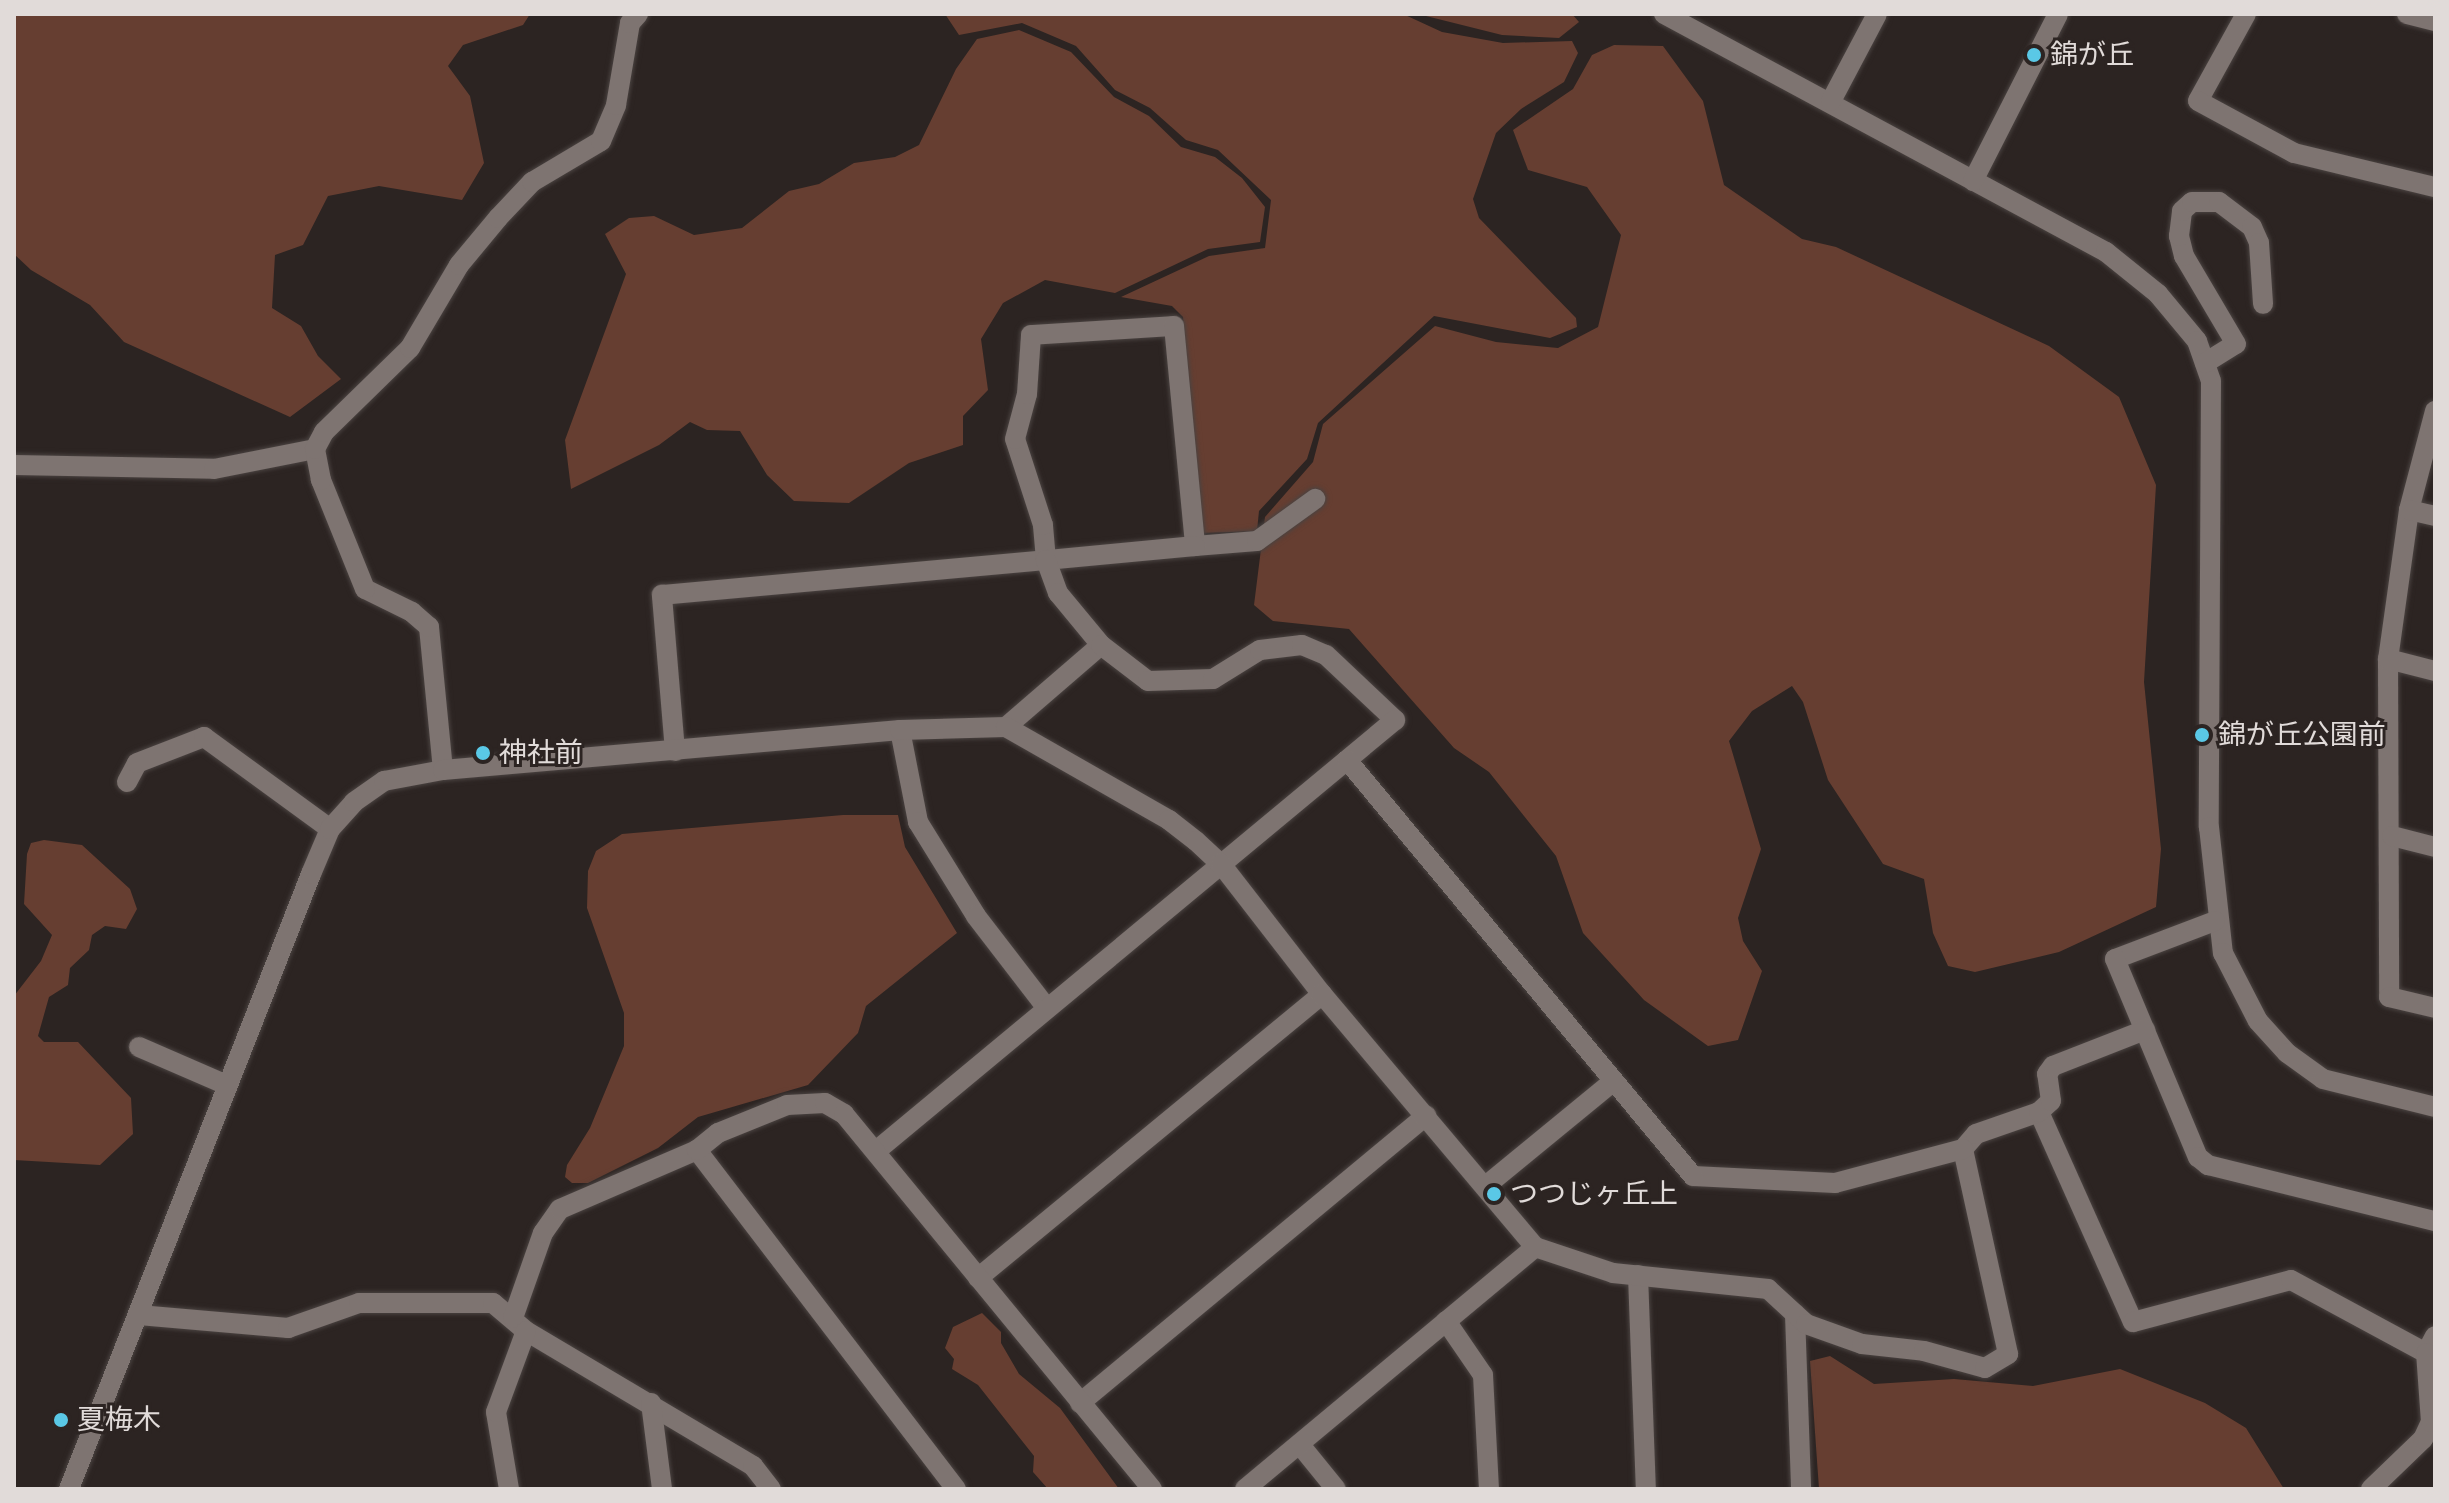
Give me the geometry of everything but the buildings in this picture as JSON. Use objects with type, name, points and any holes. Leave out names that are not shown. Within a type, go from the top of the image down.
[{"type":"street","points":[[443,770],[429,627],[412,612],[365,589],[359,581],[321,480],[315,449],[324,432],[410,348],[459,265],[498,218],[532,182],[591,150],[607,133],[630,23],[638,14]]},
{"type":"street","points":[[1664,14],[1831,101],[2106,252],[2158,294],[2197,341],[2211,381],[2209,827],[2215,921],[2236,986],[2287,1053],[2323,1079],[2435,1107]]},
{"type":"street","points":[[1831,101],[1877,14]]},
{"type":"street","points":[[1973,181],[2058,14]]},
{"type":"street","points":[[2246,14],[2198,101],[2294,153],[2435,187]]},
{"type":"street","points":[[2407,14],[2435,21]]},
{"type":"street","points":[[2205,363],[2236,344],[2184,256],[2179,236],[2182,211],[2192,202],[2219,202],[2252,227],[2259,243],[2263,304]]},
{"type":"street","points":[[876,1151],[1395,720],[1316,648],[1260,650],[1213,679],[1162,684],[1139,677],[1101,645],[1058,593],[1046,560],[1043,525],[1015,439],[1027,394],[1031,335],[1174,326],[1195,546]]},
{"type":"street","points":[[2435,411],[2409,510],[2388,659],[2392,836],[2389,997],[2435,1008]]},
{"type":"street","points":[[14,465],[214,469],[315,449]]},
{"type":"street","points":[[675,751],[662,595],[1257,541],[1315,499]]},
{"type":"street","points":[[2409,510],[2435,516]]},
{"type":"street","points":[[1006,727],[1101,645]]},
{"type":"street","points":[[2388,659],[2435,671]]},
{"type":"street","points":[[69,1489],[330,829],[366,791],[384,781],[443,770],[900,730],[1006,727],[1169,820],[1221,864],[1322,994],[1487,1185],[1535,1247],[1596,1270],[1768,1289],[1819,1331],[1862,1344],[1924,1351],[1985,1368],[2008,1354],[1963,1149]]},
{"type":"street","points":[[900,730],[918,822],[976,916],[1046,1007]]},
{"type":"street","points":[[127,782],[137,763],[204,737],[330,829]]},
{"type":"street","points":[[1347,760],[1611,1083],[1693,1176],[1835,1183],[1963,1149],[1976,1134],[1995,1124],[2039,1112],[2053,1098],[2047,1074],[2053,1066],[2145,1030]]},
{"type":"street","points":[[2392,836],[2435,847]]},
{"type":"street","points":[[2215,921],[2115,959],[2198,1157],[2208,1165],[2435,1221]]},
{"type":"street","points":[[978,1278],[1322,994]]},
{"type":"street","points":[[139,1047],[227,1085]]},
{"type":"street","points":[[1487,1185],[1611,1083]]},
{"type":"street","points":[[509,1489],[496,1412],[543,1233],[560,1209],[697,1150],[732,1124],[807,1102],[835,1107],[876,1151],[1152,1489]]},
{"type":"street","points":[[2039,1112],[2133,1322],[2291,1280],[2431,1345],[2431,1422],[2423,1439],[2371,1489]]},
{"type":"street","points":[[1080,1403],[1426,1116]]},
{"type":"street","points":[[697,1150],[956,1489]]},
{"type":"street","points":[[1245,1489],[1301,1446],[1535,1247]]},
{"type":"street","points":[[1638,1275],[1646,1489]]},
{"type":"street","points":[[139,1315],[288,1328],[359,1303],[473,1301],[502,1306],[520,1324],[753,1466],[771,1489]]},
{"type":"street","points":[[1795,1314],[1801,1489]]},
{"type":"street","points":[[1446,1321],[1483,1375],[1489,1489]]},
{"type":"street","points":[[651,1403],[662,1489]]},
{"type":"street","points":[[1301,1446],[1336,1489]]},
{"type":"shaded area","points":[[14,14],[530,14],[523,25],[463,45],[448,66],[470,96],[484,163],[462,200],[379,186],[328,196],[303,245],[275,255],[272,308],[301,326],[318,356],[341,379],[290,417],[124,342],[90,305],[31,270],[14,254]]},
{"type":"shaded area","points":[[945,14],[1403,14],[1442,32],[1503,43],[1572,41],[1578,53],[1564,82],[1521,109],[1496,133],[1473,199],[1479,218],[1576,318],[1577,327],[1550,338],[1434,316],[1318,423],[1307,459],[1259,511],[1257,531],[1202,533],[1183,317],[1172,306],[1121,297],[1209,256],[1265,248],[1271,200],[1218,150],[1186,140],[1150,108],[1115,90],[1076,46],[1022,23],[959,35]]},
{"type":"shaded area","points":[[1418,14],[1572,14],[1579,22],[1559,38],[1502,35]]},
{"type":"shaded area","points":[[1019,30],[1071,52],[1114,97],[1149,116],[1181,147],[1215,157],[1242,178],[1265,207],[1260,242],[1208,249],[1115,293],[1045,280],[1003,303],[981,339],[988,390],[963,416],[963,445],[909,463],[849,503],[794,501],[767,475],[740,431],[707,430],[690,422],[659,445],[571,489],[565,440],[626,274],[605,234],[629,218],[654,216],[694,235],[742,228],[789,191],[819,184],[854,163],[895,157],[919,145],[956,69],[977,39]]},
{"type":"shaded area","points":[[1614,45],[1663,46],[1703,101],[1724,185],[1802,239],[1836,247],[2049,346],[2119,397],[2156,485],[2144,682],[2161,849],[2156,907],[2059,952],[1975,972],[1948,966],[1933,933],[1924,879],[1883,864],[1828,780],[1803,702],[1792,686],[1752,711],[1729,741],[1761,849],[1738,918],[1743,941],[1762,971],[1738,1040],[1708,1046],[1644,1000],[1583,933],[1556,856],[1489,772],[1454,748],[1349,629],[1273,621],[1254,605],[1265,517],[1313,462],[1323,424],[1435,326],[1496,342],[1558,348],[1598,327],[1621,235],[1587,187],[1528,170],[1513,130],[1573,89],[1592,55]]},
{"type":"shaded area","points":[[843,815],[898,815],[905,847],[957,933],[866,1006],[858,1033],[808,1085],[698,1117],[658,1148],[588,1183],[572,1183],[565,1177],[567,1165],[590,1128],[624,1046],[624,1013],[587,908],[588,871],[596,851],[622,834]]},
{"type":"shaded area","points":[[44,840],[82,845],[130,889],[137,909],[126,929],[105,926],[92,935],[89,950],[70,968],[68,985],[49,997],[38,1036],[44,1042],[78,1042],[131,1098],[133,1134],[100,1165],[14,1160],[14,996],[41,961],[52,935],[24,904],[27,854],[31,843]]},
{"type":"shaded area","points":[[982,1313],[1001,1332],[1001,1343],[1019,1374],[1060,1408],[1119,1489],[1048,1489],[1033,1472],[1034,1456],[978,1385],[952,1369],[954,1359],[945,1348],[953,1327]]},
{"type":"shaded area","points":[[1830,1356],[1874,1384],[1954,1379],[2033,1386],[2120,1369],[2205,1403],[2246,1428],[2284,1489],[1819,1489],[1810,1361]]},
{"type":"place","name":"錦が丘","points":[[2034,55]]},
{"type":"place","name":"錦が丘公園前","points":[[2202,735]]},
{"type":"place","name":"神社前","points":[[483,753]]},
{"type":"place","name":"つつじヶ丘上","points":[[1494,1194]]},
{"type":"place","name":"夏梅木","points":[[61,1420]]}]
